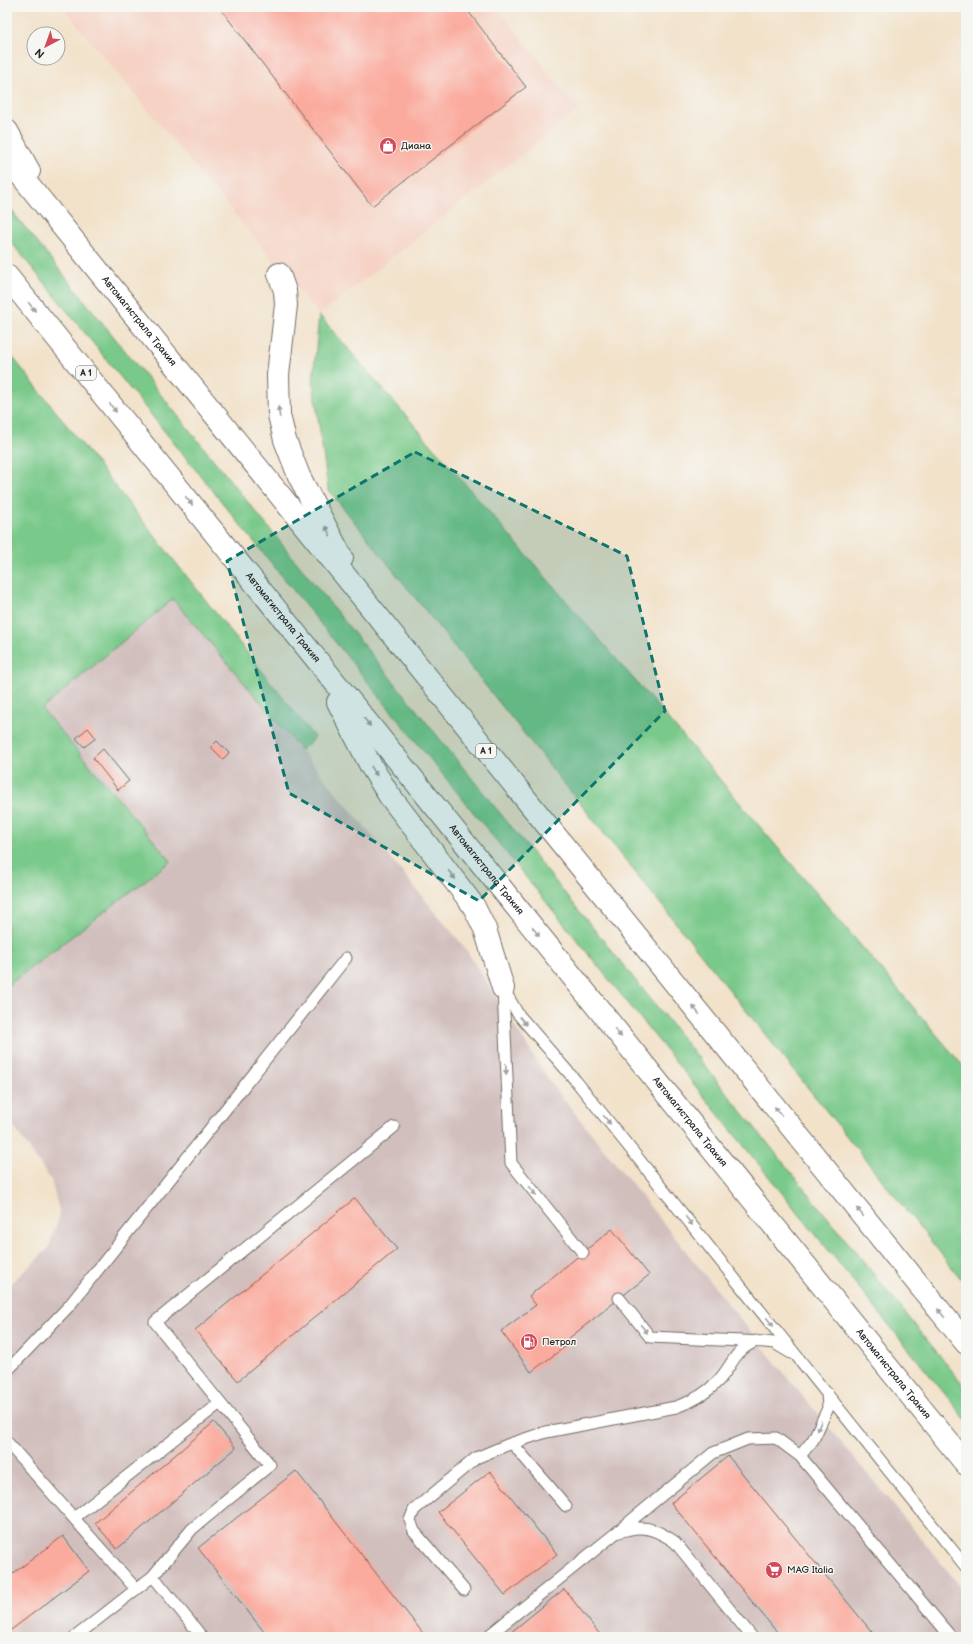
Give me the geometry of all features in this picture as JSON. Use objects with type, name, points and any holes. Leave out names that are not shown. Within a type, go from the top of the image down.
[{"type":"highway","points":[[7,131],[51,213]]},
{"type":"highway","name":"Автомагистрала Тракия","points":[[7,158],[966,1343]]},
{"type":"highway","points":[[279,274],[285,291],[286,305],[277,395],[279,415],[285,440],[299,476],[366,603]]},
{"type":"highway","name":"Автомагистрала Тракия","points":[[7,276],[966,1464]]},
{"type":"highway","points":[[318,662],[371,766],[389,795],[473,905],[485,928],[503,988]]},
{"type":"lane","points":[[7,1371],[69,1306],[346,958]]},
{"type":"lane","points":[[503,988],[511,1164],[583,1252]]},
{"type":"lane","points":[[503,988],[518,1014],[532,1032],[576,1082],[966,1567]]},
{"type":"lane","points":[[75,1637],[153,1576],[192,1529],[270,1465],[155,1322],[394,1127]]},
{"type":"lane","points":[[619,1298],[650,1336],[774,1343],[786,1348],[800,1360]]},
{"type":"lane","points":[[464,1590],[414,1531],[410,1520],[414,1510],[476,1458],[546,1432],[676,1407],[690,1402],[717,1383],[726,1372],[735,1355],[744,1346],[756,1341]]},
{"type":"lane","points":[[800,1456],[813,1440],[828,1408],[827,1393]]},
{"type":"lane","points":[[74,1518],[220,1403]]},
{"type":"lane","points":[[487,1637],[713,1453],[748,1439],[776,1438],[800,1456],[950,1637]]},
{"type":"lane","points":[[7,1442],[136,1589]]},
{"type":"lane","points":[[512,1444],[566,1506]]},
{"type":"lane","points":[[616,1533],[630,1528],[646,1527],[662,1532],[675,1542],[752,1637]]},
{"type":"lane","points":[[153,1576],[202,1637]]},
{"type":"highlighted area","points":[[415,452],[627,556],[665,711],[479,901],[289,793],[227,561]]},
{"type":"shaded area","points":[[62,7],[497,7],[578,110],[319,315]]},
{"type":"shaded area","points":[[173,598],[465,948],[550,1082],[774,1361],[966,1593],[966,1637],[7,1637],[7,1287],[48,1249],[60,1214],[51,1180],[7,1117],[7,986],[171,861],[42,709]]},
{"type":"green space","points":[[7,205],[966,1388],[966,1420],[7,237]]},
{"type":"green space","points":[[319,315],[682,735],[964,1067],[966,1066],[966,1285],[328,489],[313,382]]},
{"type":"green space","points":[[7,350],[315,738],[301,750],[173,599],[42,709],[171,861],[7,986]]},
{"type":"building","name":"Диана","points":[[219,7],[465,7],[526,87],[372,206]]},
{"type":"building","points":[[88,728],[96,738],[84,747],[76,738]]},
{"type":"building","points":[[217,741],[229,753],[223,759],[211,747]]},
{"type":"building","points":[[103,749],[129,781],[118,790],[93,758]]},
{"type":"building","points":[[355,1198],[397,1249],[238,1381],[195,1330]]},
{"type":"building","points":[[612,1229],[649,1275],[568,1339],[570,1343],[531,1372],[501,1331],[536,1305],[529,1296]]},
{"type":"building","points":[[214,1422],[236,1448],[117,1549],[95,1523]]},
{"type":"building","name":"MAG Italia","points":[[728,1456],[876,1637],[781,1637],[671,1503]]},
{"type":"building","points":[[296,1471],[426,1637],[268,1637],[198,1548]]},
{"type":"building","points":[[490,1471],[557,1554],[505,1595],[438,1512]]},
{"type":"building","points":[[63,1536],[89,1571],[7,1633],[7,1578]]},
{"type":"building","points":[[564,1589],[602,1637],[505,1637]]},
{"type":"place","name":"Диана","points":[[388,146]]},
{"type":"place","name":"Петрол","points":[[529,1342]]},
{"type":"place","name":"MAG Italia","points":[[774,1570]]}]
